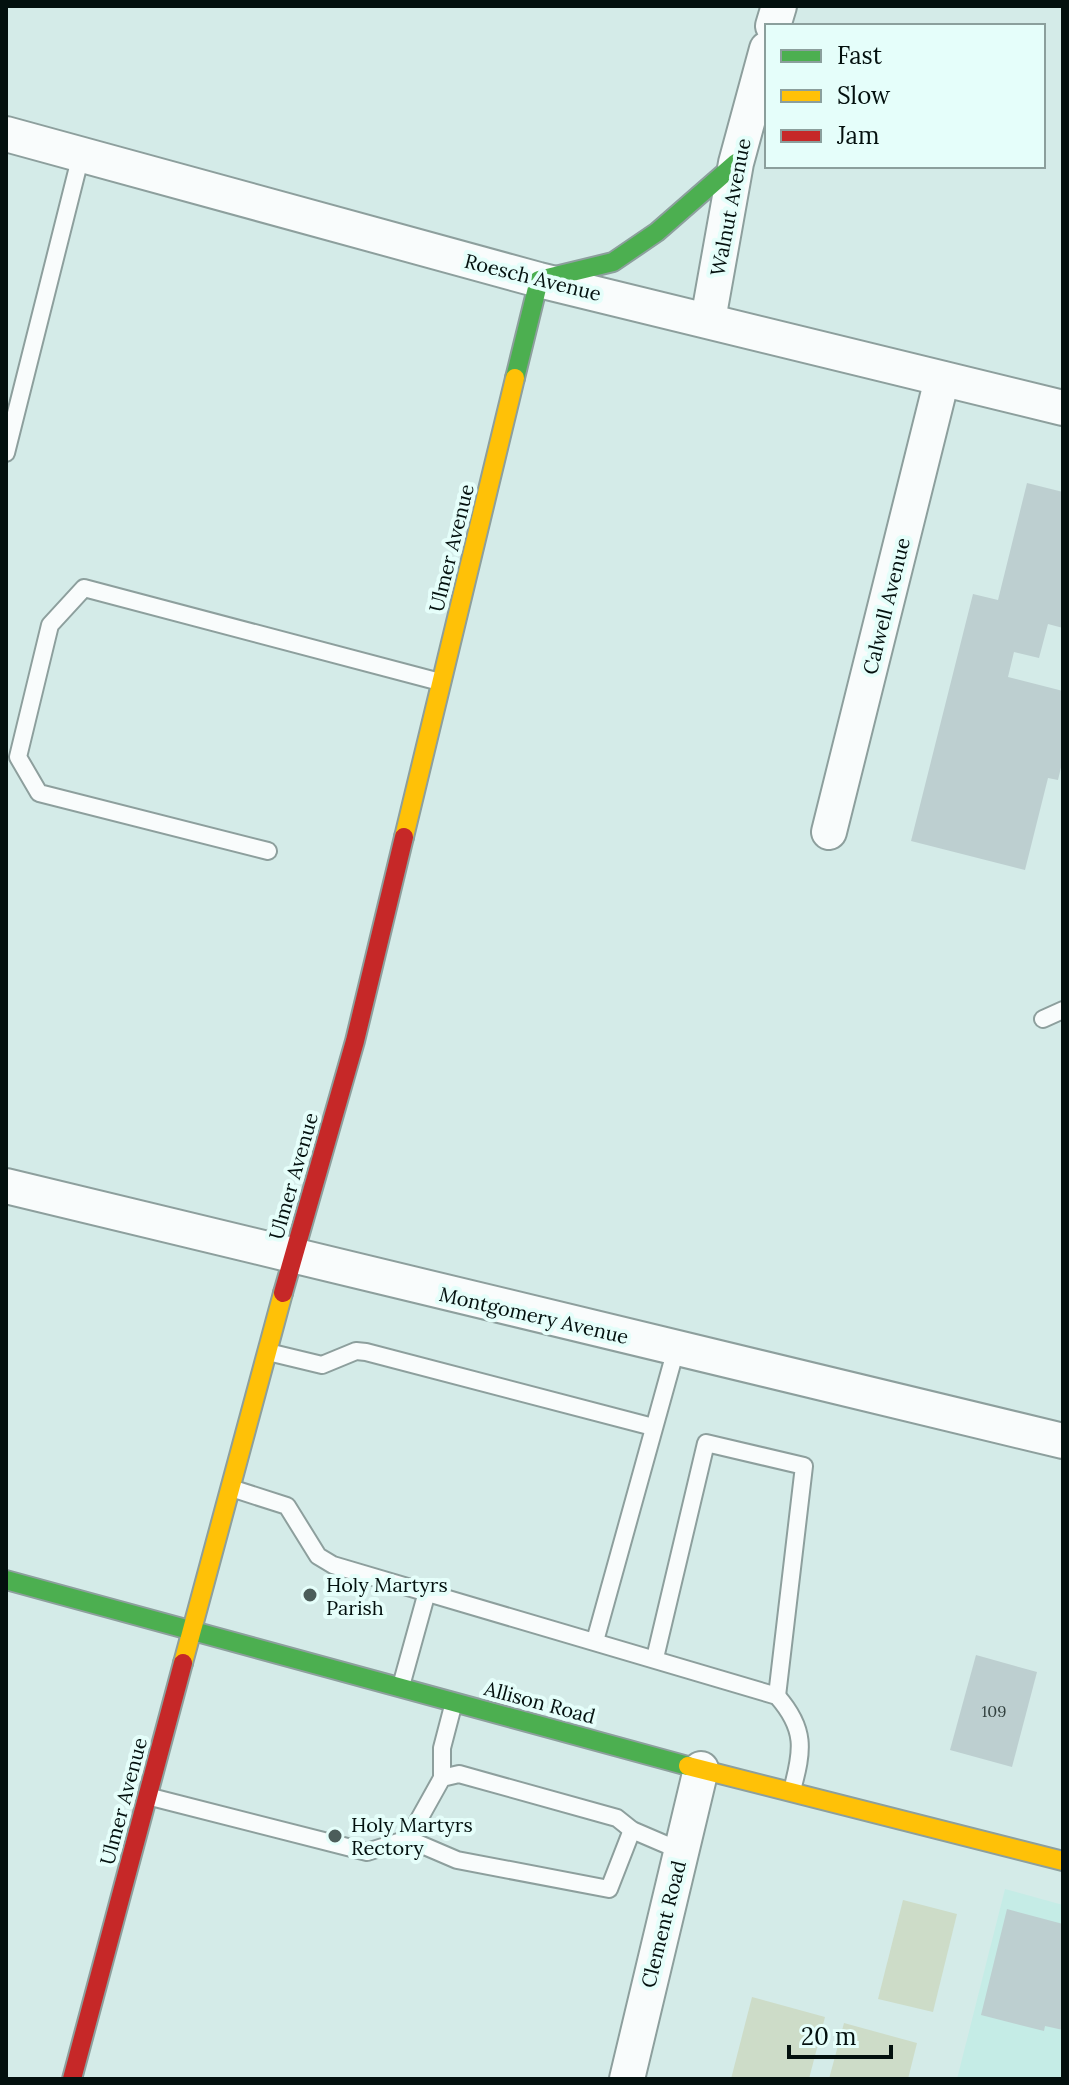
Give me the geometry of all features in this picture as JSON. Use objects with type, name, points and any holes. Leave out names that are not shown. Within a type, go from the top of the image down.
[{"type":"street","name":"Walnut Avenue","points":[[708,320],[736,163],[765,56]]},
{"type":"street","name":"Roesch Avenue","points":[[6,134],[539,280],[1063,408]]},
{"type":"street","points":[[539,280],[613,262],[657,232],[736,163]]},
{"type":"street","name":"Ulmer Avenue","points":[[72,2079],[266,1352],[355,1041],[539,280]]},
{"type":"street","name":"Calwell Avenue","points":[[829,832],[942,379]]},
{"type":"street","name":"Montgomery Avenue","points":[[6,1186],[1063,1441]]},
{"type":"street","name":"Allison Road","points":[[6,1580],[701,1769],[1063,1861]]},
{"type":"street","name":"Clement Road","points":[[627,2079],[701,1769]]},
{"type":"lane","points":[[6,453],[81,155]]},
{"type":"lane","points":[[268,851],[39,793],[18,757],[50,625],[84,588],[442,683]]},
{"type":"lane","points":[[1043,1019],[1063,1010]]},
{"type":"lane","points":[[595,1641],[676,1349]]},
{"type":"lane","points":[[266,1352],[322,1365],[356,1351],[366,1352],[653,1427]]},
{"type":"lane","points":[[655,1658],[706,1443],[804,1466],[777,1696]]},
{"type":"lane","points":[[229,1488],[287,1506],[318,1556],[333,1565],[777,1696],[795,1716],[802,1754],[792,1792]]},
{"type":"lane","points":[[401,1686],[427,1592]]},
{"type":"lane","points":[[408,1839],[442,1778],[442,1748],[454,1701]]},
{"type":"lane","points":[[442,1778],[459,1774],[617,1818],[632,1830],[681,1851]]},
{"type":"lane","points":[[147,1796],[367,1852],[408,1839],[457,1860],[609,1889],[632,1830]]},
{"type":"shaded area","points":[[1005,1889],[1063,1905],[1063,2079],[957,2079]]},
{"type":"shaded area","points":[[903,1900],[957,1914],[933,2012],[878,1999]]},
{"type":"shaded area","points":[[752,1997],[825,2017],[809,2079],[731,2079]]},
{"type":"shaded area","points":[[844,2023],[917,2043],[908,2079],[829,2079]]},
{"type":"building","points":[[1027,483],[1063,492],[1063,628],[1048,624],[1039,658],[1014,652],[1008,677],[1063,691],[1063,759],[1058,780],[1048,778],[1025,870],[911,841],[973,594],[998,600]]},
{"type":"building","points":[[976,1655],[1037,1672],[1012,1767],[950,1750]]},
{"type":"building","points":[[1007,1909],[1063,1924],[1063,2030],[1045,2026],[1044,2031],[981,2015]]},
{"type":"traffic: fast","points":[[515,378],[539,280],[613,262],[657,232],[736,163]]},
{"type":"traffic: fast","points":[[6,1580],[688,1766]]},
{"type":"traffic: slow","points":[[404,837],[515,378]]},
{"type":"traffic: slow","points":[[183,1663],[283,1293]]},
{"type":"traffic: slow","points":[[688,1766],[1063,1861]]},
{"type":"traffic: jam","points":[[283,1293],[355,1041],[404,837]]},
{"type":"traffic: jam","points":[[72,2079],[183,1663]]},
{"type":"place","name":"Holy Martyrs Parish","points":[[310,1595]]},
{"type":"place","name":"Holy Martyrs Rectory","points":[[335,1836]]}]
